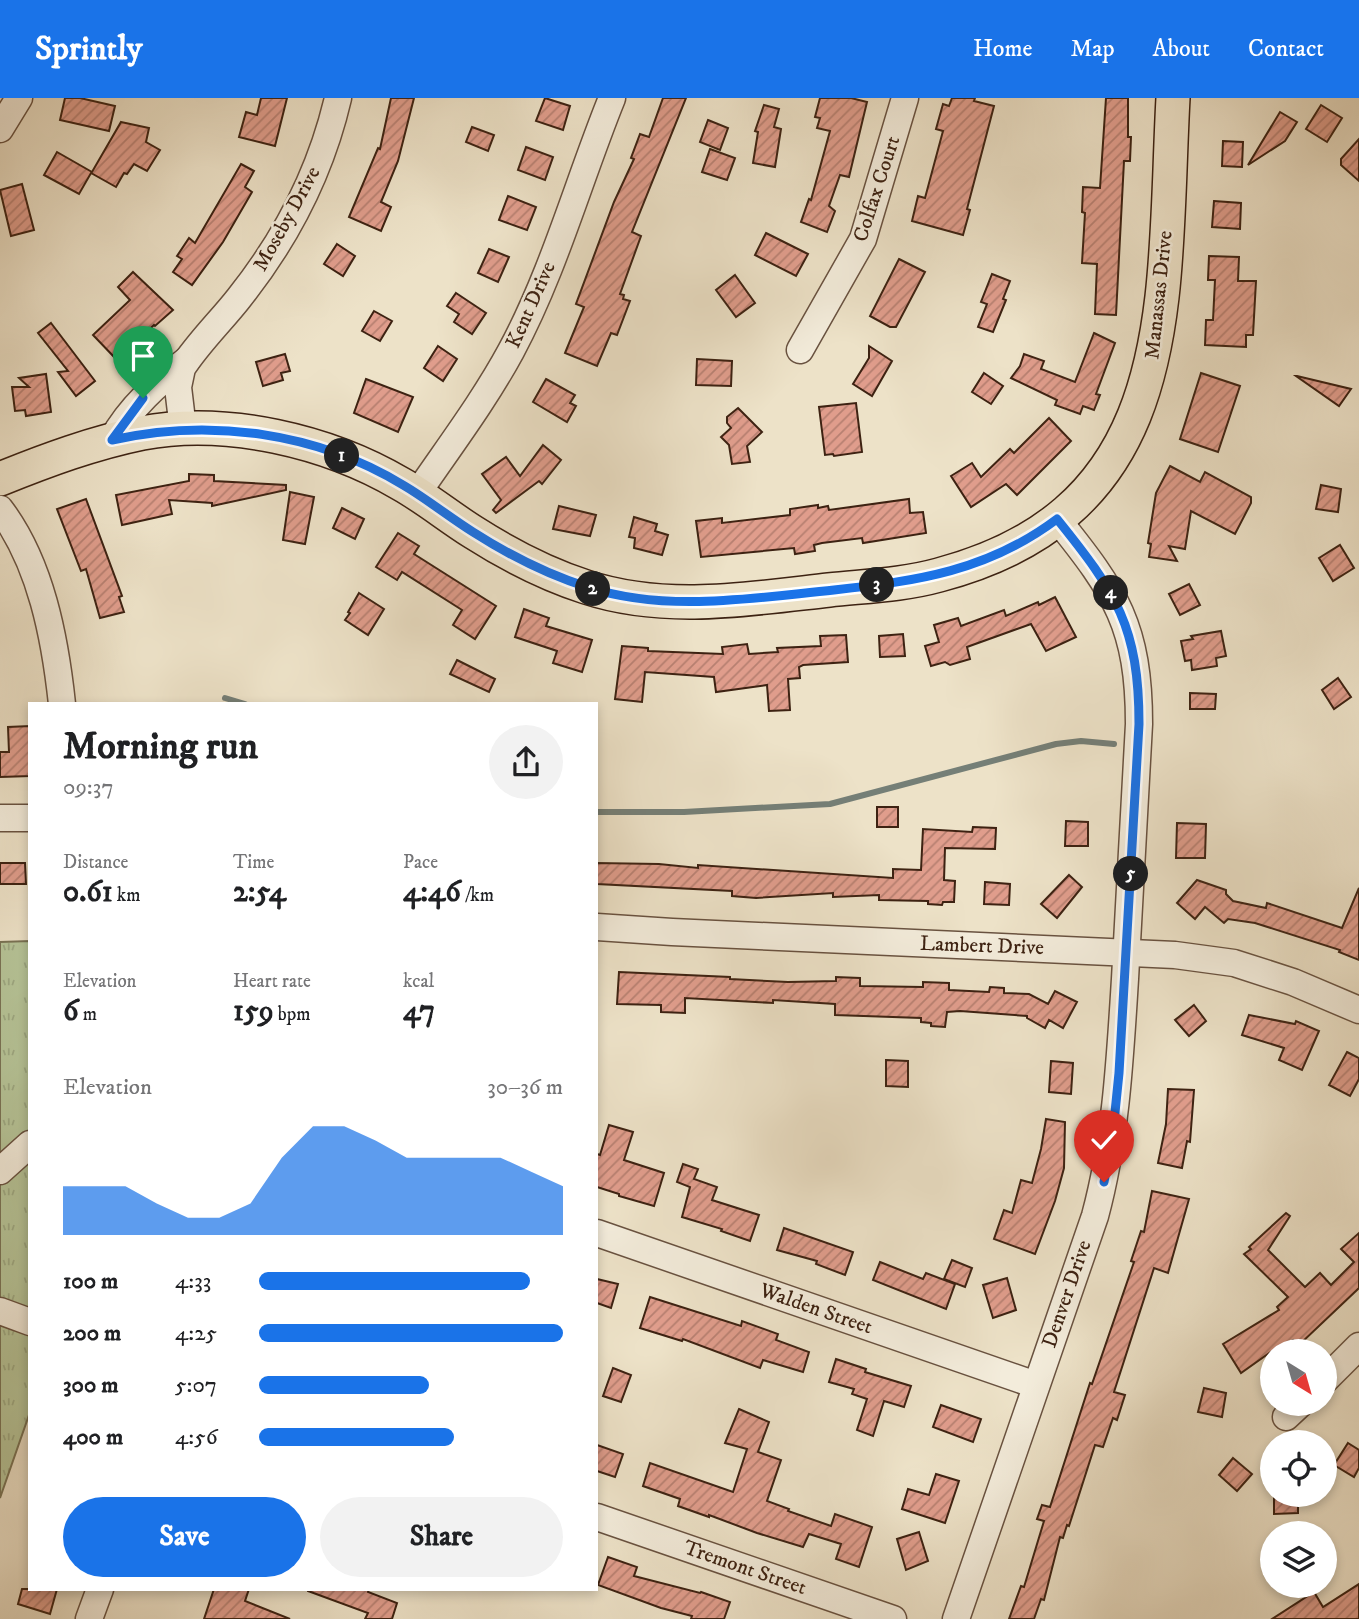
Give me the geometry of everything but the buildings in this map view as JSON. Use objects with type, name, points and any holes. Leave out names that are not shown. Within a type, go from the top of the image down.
[{"type":"main road","name":"Manassas Drive","points":[[0,479],[63,453],[147,432],[183,429],[242,431],[276,436],[324,449],[368,466],[417,494],[472,532],[539,570],[614,595],[665,601],[736,600],[902,583],[973,565],[1009,549],[1057,519],[1082,497],[1109,464],[1137,414],[1150,373],[1162,305],[1173,98]]},
{"type":"street","points":[[0,129],[19,98]]},
{"type":"street","name":"Moseby Drive","points":[[112,440],[127,417],[153,388],[187,360],[240,297],[271,254],[301,201],[324,149],[338,98]]},
{"type":"street","name":"Kent Drive","points":[[417,494],[511,352],[534,305],[611,98]]},
{"type":"street","name":"Colfax Court","points":[[800,350],[863,239],[905,98]]},
{"type":"street","name":"Moseby Drive","points":[[183,429],[179,377],[187,360]]},
{"type":"street","points":[[0,509],[26,554],[37,583],[52,640],[62,702]]},
{"type":"street","name":"Denver Drive","points":[[956,1619],[1068,1298],[1104,1182],[1119,1073],[1139,686],[1127,625],[1113,596],[1057,519]]},
{"type":"street","points":[[0,818],[28,818]]},
{"type":"street","name":"Lambert Drive","points":[[598,927],[1175,955],[1234,963],[1293,982],[1359,1010]]},
{"type":"street","points":[[0,1171],[28,1146]]},
{"type":"street","name":"Walden Street","points":[[598,1233],[1036,1385]]},
{"type":"street","points":[[0,1311],[28,1321]]},
{"type":"street","points":[[1337,1368],[1359,1346]]},
{"type":"street","name":"Tremont Street","points":[[598,1517],[892,1619]]},
{"type":"street","points":[[89,1619],[99,1591]]},
{"type":"green space","points":[[28,941],[28,1418],[0,1498],[0,942]]},
{"type":"waterway","points":[[225,698],[238,702]]},
{"type":"waterway","points":[[598,812],[684,812],[830,804],[1056,744],[1081,741],[1114,744]]},
{"type":"route","points":[[143,398],[112,440],[147,432],[191,429],[242,431],[276,436],[324,449],[368,466],[402,484],[472,532],[539,570],[614,595],[665,601],[715,601],[902,583],[973,565],[1009,549],[1057,519],[1113,596],[1127,625],[1139,686],[1119,1073],[1104,1182]]}]
